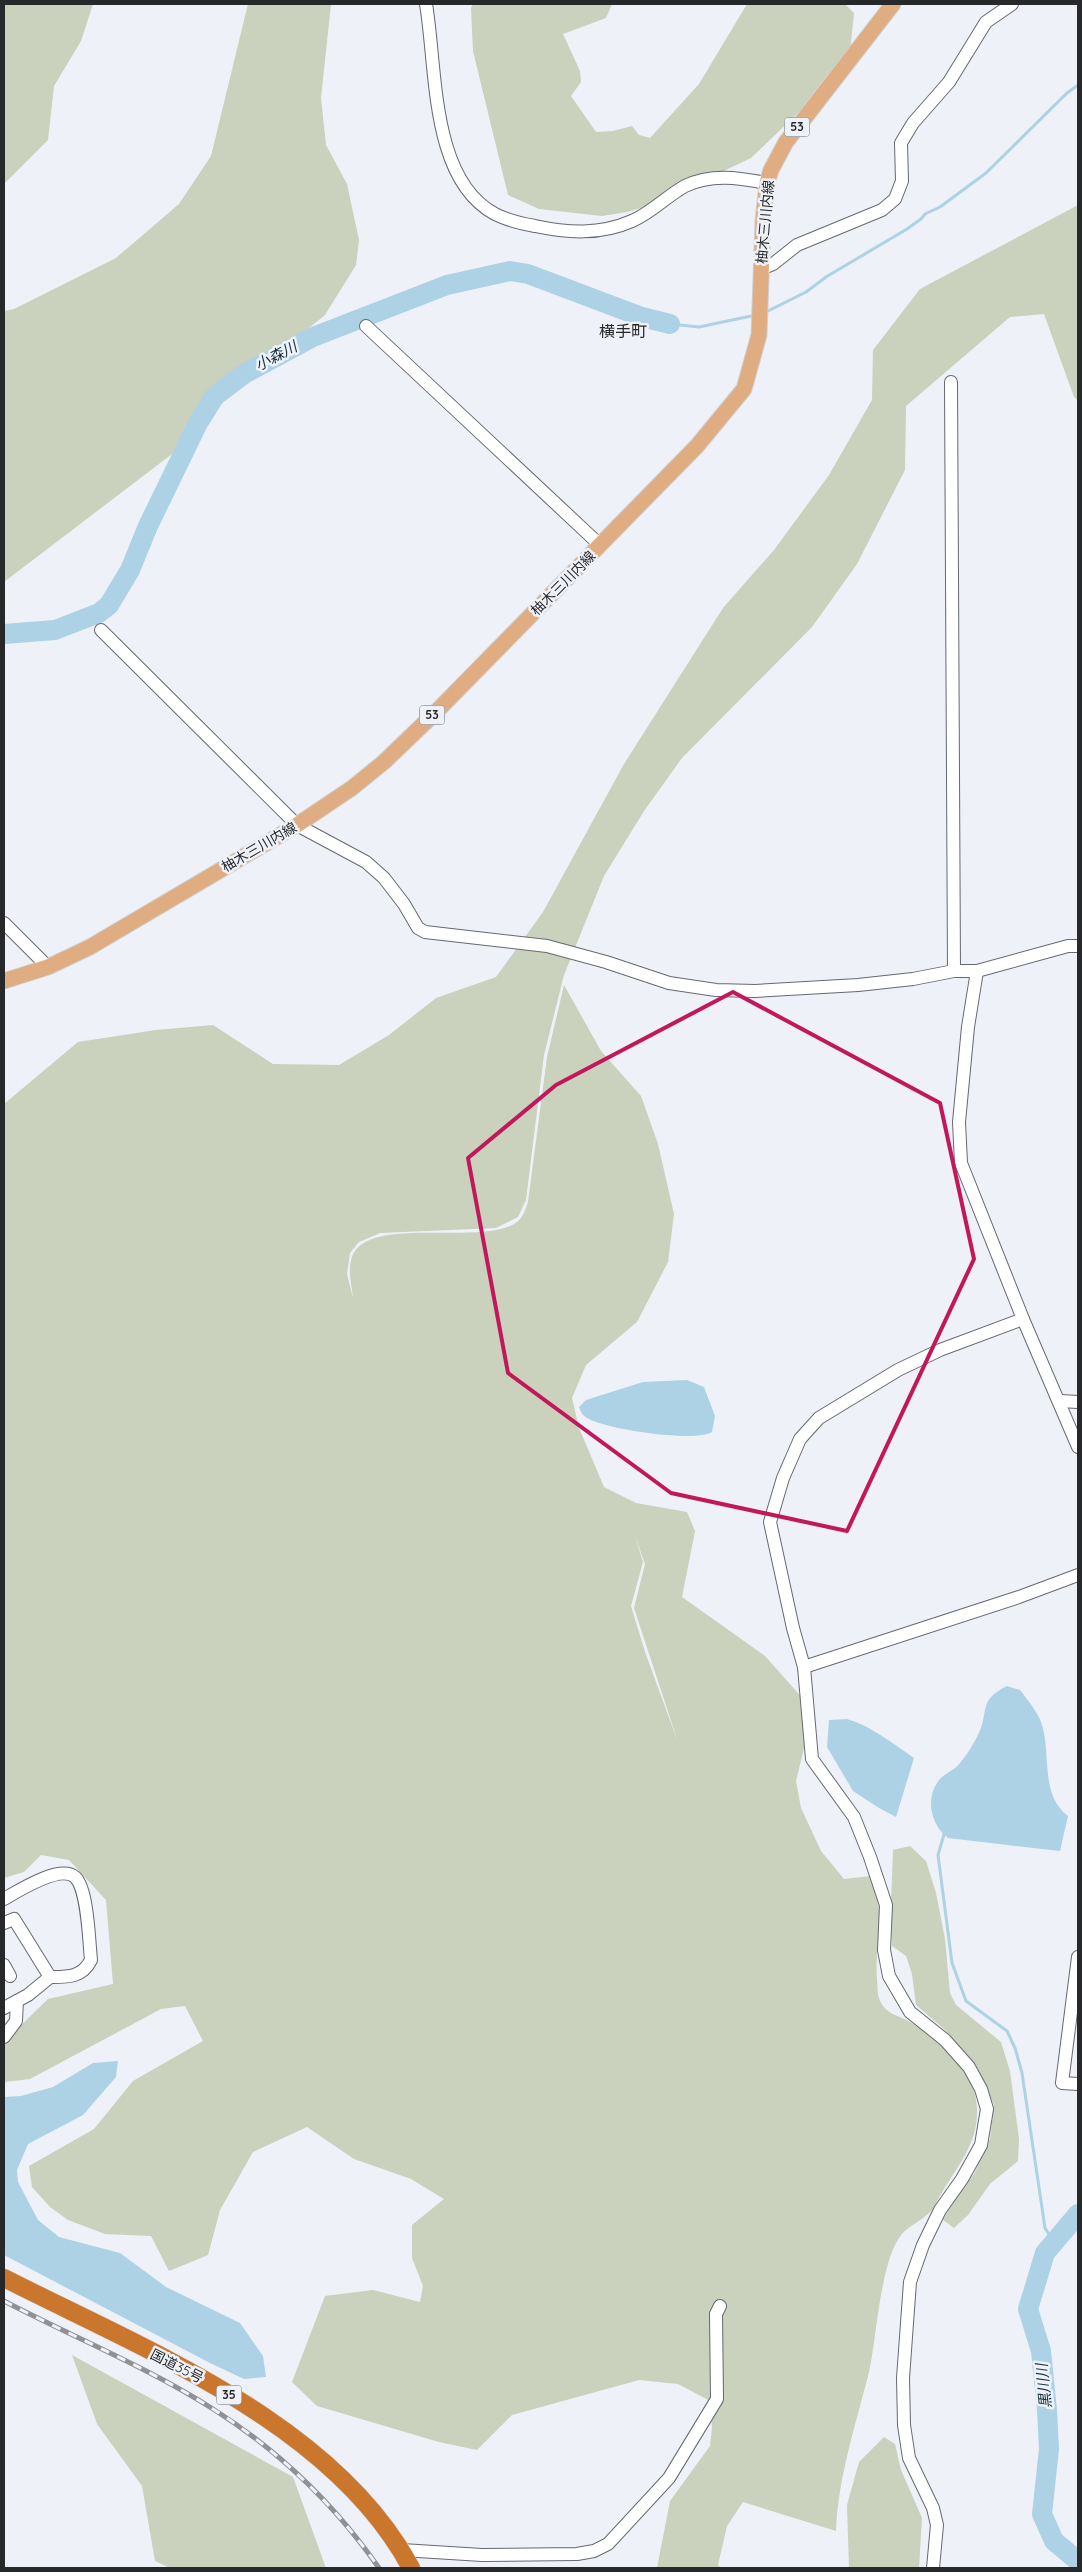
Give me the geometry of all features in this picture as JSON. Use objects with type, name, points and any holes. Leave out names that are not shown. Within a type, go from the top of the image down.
[{"type":"highway","name":"国道35号","points":[[4,2278],[205,2380],[275,2425],[346,2484],[402,2550],[411,2568]]},
{"type":"main road","name":"柚木三川内線","points":[[4,981],[48,966],[90,947],[297,825],[352,788],[384,762],[697,446],[744,389],[759,335],[767,183],[771,170],[786,142],[893,4]]},
{"type":"street","points":[[426,4],[445,148],[462,184],[477,200],[496,215],[550,230],[585,233],[605,230],[632,221],[686,186],[711,178],[733,178],[767,183]]},
{"type":"street","points":[[761,272],[796,245],[882,210],[895,199],[902,182],[901,143],[913,123],[949,82],[986,22],[1012,4]]},
{"type":"street","points":[[366,326],[600,545]]},
{"type":"street","points":[[951,382],[954,971]]},
{"type":"street","points":[[101,630],[297,825],[366,862],[384,878],[404,904],[418,928],[425,932],[547,946],[606,962],[669,983],[716,990],[755,991],[858,985],[913,979],[954,971],[976,971],[1068,946],[1078,946]]},
{"type":"street","points":[[4,923],[48,966]]},
{"type":"street","points":[[976,971],[968,1027],[959,1122],[961,1164],[1023,1319],[1078,1446]]},
{"type":"street","points":[[933,2568],[937,2525],[933,2508],[909,2458],[904,2425],[902,2378],[910,2282],[922,2245],[940,2210],[981,2146],[987,2109],[981,2089],[969,2067],[945,2040],[910,2012],[889,1976],[884,1950],[886,1905],[870,1857],[854,1817],[812,1759],[804,1667],[793,1628],[770,1522],[783,1478],[800,1439],[819,1418],[898,1370],[940,1350],[1023,1319]]},
{"type":"street","points":[[1060,1401],[1078,1402]]},
{"type":"street","points":[[804,1667],[1078,1576]]},
{"type":"street","points":[[4,1899],[54,1874],[66,1873],[75,1877],[82,1890],[91,1960],[87,1969],[79,1974],[69,1977],[50,1977],[28,1995],[4,2008],[4,2023]]},
{"type":"street","points":[[4,1924],[14,1919],[50,1977]]},
{"type":"street","points":[[1078,1957],[1062,2083],[1078,2084]]},
{"type":"street","points":[[4,1964],[10,1976]]},
{"type":"street","points":[[4,2037],[16,2021],[17,2001]]},
{"type":"street","points":[[402,2550],[482,2555],[570,2554],[594,2551],[608,2544],[669,2478],[717,2399],[716,2314],[720,2306]]},
{"type":"highlighted area","points":[[733,992],[940,1103],[974,1259],[847,1531],[671,1493],[508,1373],[468,1158],[556,1085]]},
{"type":"green space","points":[[4,4],[93,4],[81,41],[54,86],[48,140],[4,184]]},
{"type":"green space","points":[[248,4],[331,4],[321,98],[326,145],[347,184],[359,240],[356,265],[325,315],[246,379],[172,454],[4,582],[4,311],[14,309],[116,258],[179,204],[211,156]]},
{"type":"green space","points":[[473,4],[612,4],[606,18],[563,34],[580,71],[581,82],[571,96],[596,132],[613,131],[632,126],[639,135],[650,138],[699,84],[747,4],[845,4],[854,13],[850,52],[827,75],[800,111],[751,158],[651,205],[627,212],[602,216],[539,209],[508,195],[473,51],[471,8]]},
{"type":"green space","points":[[1078,205],[1078,401],[1074,397],[1044,314],[1010,317],[906,406],[905,470],[857,564],[812,627],[682,758],[644,811],[604,876],[564,975],[544,1055],[526,1200],[518,1217],[496,1228],[380,1233],[359,1242],[350,1253],[347,1274],[353,1298],[350,1272],[352,1257],[362,1244],[381,1236],[405,1233],[485,1232],[506,1228],[520,1219],[528,1202],[547,1057],[564,985],[601,1051],[641,1096],[658,1144],[674,1214],[668,1262],[637,1322],[586,1365],[572,1398],[579,1428],[604,1487],[636,1503],[687,1512],[695,1531],[682,1597],[765,1656],[805,1701],[807,1736],[796,1781],[801,1808],[821,1851],[844,1879],[871,1876],[878,1901],[877,1967],[878,1994],[881,2003],[888,2011],[910,2022],[940,2044],[958,2062],[971,2083],[975,2094],[976,2123],[973,2136],[963,2159],[933,2209],[902,2234],[889,2262],[880,2300],[869,2372],[853,2431],[840,2491],[836,2531],[743,2502],[727,2526],[718,2565],[721,2568],[657,2568],[670,2501],[710,2446],[712,2428],[710,2401],[678,2384],[639,2380],[512,2415],[477,2450],[439,2442],[317,2406],[292,2382],[325,2296],[373,2290],[420,2302],[423,2286],[412,2258],[412,2225],[444,2199],[411,2179],[354,2159],[307,2127],[253,2152],[220,2210],[208,2255],[169,2271],[151,2236],[105,2234],[68,2220],[50,2207],[32,2187],[29,2166],[94,2129],[133,2081],[203,2041],[185,2006],[161,2009],[30,2079],[4,2082],[4,2042],[48,1999],[113,1984],[106,1900],[69,1860],[41,1855],[24,1872],[4,1878],[4,1104],[78,1042],[156,1030],[213,1025],[273,1064],[339,1065],[389,1035],[436,998],[496,977],[543,912],[624,764],[723,608],[774,550],[829,475],[872,400],[873,350],[920,289]],"holes":[[[635,1536],[645,1564],[634,1608],[678,1742],[645,1652],[631,1606],[643,1562]]]},
{"type":"green space","points":[[910,1846],[926,1861],[936,1893],[945,1939],[950,1993],[956,2005],[1001,2042],[1010,2071],[1019,2139],[1018,2161],[990,2184],[968,2215],[954,2228],[943,2220],[953,2201],[974,2174],[990,2139],[994,2105],[972,2061],[944,2029],[916,2005],[912,1974],[906,1956],[892,1946],[893,1850]]},
{"type":"green space","points":[[72,2355],[293,2477],[326,2568],[170,2568],[155,2561],[142,2486],[97,2424]]},
{"type":"green space","points":[[884,2437],[895,2444],[901,2470],[922,2518],[919,2568],[849,2568],[847,2505],[859,2462]]},
{"type":"water","points":[[687,1380],[704,1387],[715,1416],[712,1432],[688,1436],[613,1427],[585,1417],[579,1407],[586,1400],[643,1382]]},
{"type":"water","points":[[1007,1686],[1020,1690],[1041,1722],[1053,1796],[1059,1807],[1068,1816],[1060,1851],[948,1838],[942,1833],[934,1820],[931,1805],[933,1790],[942,1777],[957,1766],[973,1745],[982,1725],[988,1701],[998,1691]]},
{"type":"water","points":[[847,1719],[874,1731],[914,1758],[896,1817],[853,1791],[827,1747],[829,1720]]},
{"type":"water","points":[[118,2061],[116,2077],[83,2115],[28,2144],[17,2170],[18,2182],[38,2220],[59,2237],[120,2253],[166,2287],[240,2323],[263,2356],[266,2377],[244,2379],[4,2255],[4,2097],[21,2096],[53,2087],[93,2063]]},
{"type":"waterway","points":[[764,313],[806,292],[826,277],[907,229],[925,214],[940,207],[986,173],[1067,93],[1078,85]]},
{"type":"waterway","name":"小森川","points":[[4,634],[55,630],[99,613],[109,605],[130,570],[148,526],[198,423],[215,396],[244,374],[313,337],[447,285],[510,271],[528,274],[642,317],[670,324]]},
{"type":"waterway","points":[[670,324],[699,327],[756,315]]},
{"type":"waterway","points":[[945,1831],[938,1855],[952,1963],[966,2001],[1007,2031],[1015,2048],[1022,2073],[1045,2228],[1053,2241]]},
{"type":"waterway","name":"黒川川","points":[[1078,2214],[1045,2253],[1028,2309],[1041,2351],[1047,2410],[1049,2449],[1042,2514],[1054,2541],[1078,2561]]},
{"type":"railway","points":[[4,2301],[162,2379],[237,2425],[304,2480],[344,2522],[379,2568]]},
{"type":"district","name":"横手町","points":[[623,331]]}]
